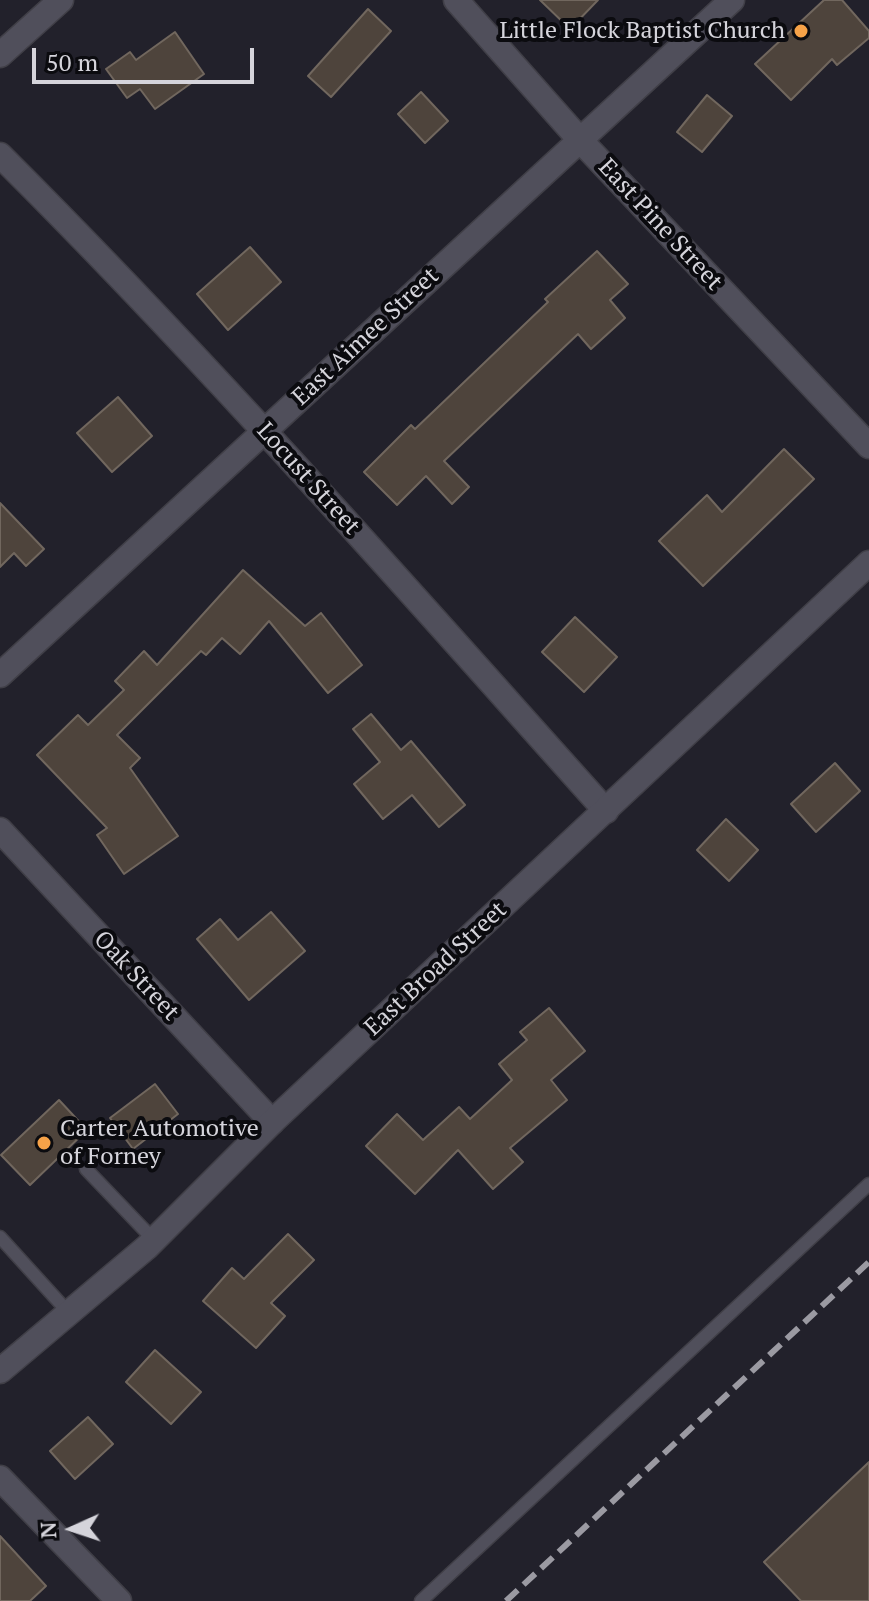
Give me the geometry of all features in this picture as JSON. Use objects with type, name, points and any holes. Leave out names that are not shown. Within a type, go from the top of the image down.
[{"type":"street","points":[[0,55],[61,0]]},
{"type":"street","name":"East Pine Street","points":[[456,0],[580,140],[869,446]]},
{"type":"street","name":"East Aimee Street","points":[[0,675],[732,0]]},
{"type":"street","name":"Locust Street","points":[[0,155],[121,276],[265,431],[606,811]]},
{"type":"street","name":"East Broad Street","points":[[0,1371],[154,1240],[272,1122],[869,563]]},
{"type":"street","name":"Oak Street","points":[[0,830],[272,1122]]},
{"type":"street","points":[[0,1478],[119,1601]]},
{"type":"lane","points":[[86,1169],[154,1240]]},
{"type":"lane","points":[[421,1601],[869,1184]]},
{"type":"lane","points":[[0,1237],[69,1313]]},
{"type":"building","points":[[540,0],[598,0],[570,29]]},
{"type":"building","points":[[824,0],[842,0],[869,31],[869,38],[837,65],[832,59],[791,100],[755,64]]},
{"type":"building","points":[[368,9],[391,31],[331,97],[308,76]]},
{"type":"building","points":[[175,32],[204,74],[155,109],[140,89],[127,98],[106,69],[130,52],[136,60]]},
{"type":"building","points":[[421,92],[448,121],[425,143],[398,114]]},
{"type":"building","points":[[707,95],[732,116],[702,152],[677,132]]},
{"type":"building","points":[[250,247],[281,282],[228,330],[197,294]]},
{"type":"building","points":[[597,251],[628,284],[610,300],[625,318],[591,349],[578,334],[444,461],[469,487],[452,504],[426,476],[397,505],[364,472],[411,425],[415,429]]},
{"type":"building","points":[[118,397],[152,436],[112,472],[77,433]]},
{"type":"building","points":[[784,449],[814,479],[703,586],[659,541],[707,495],[722,512]]},
{"type":"building","points":[[0,503],[44,549],[26,566],[14,553],[0,567]]},
{"type":"building","points":[[243,570],[305,626],[321,613],[362,665],[328,693],[269,621],[240,654],[222,638],[206,655],[201,651],[117,735],[140,758],[130,768],[178,836],[124,874],[97,835],[107,828],[37,755],[78,715],[88,725],[124,690],[115,681],[144,651],[157,665]]},
{"type":"building","points":[[575,617],[617,657],[584,692],[542,652]]},
{"type":"building","points":[[371,714],[401,750],[411,741],[465,805],[439,827],[412,795],[383,819],[354,784],[380,762],[353,729]]},
{"type":"building","points":[[835,763],[860,791],[816,832],[791,804]]},
{"type":"building","points":[[726,819],[758,850],[729,881],[697,850]]},
{"type":"building","points":[[271,912],[305,951],[249,1000],[197,939],[220,919],[238,940]]},
{"type":"building","points":[[549,1008],[585,1051],[551,1080],[567,1100],[510,1148],[523,1162],[493,1189],[458,1150],[415,1194],[366,1146],[397,1114],[423,1140],[459,1107],[470,1119],[512,1080],[499,1064],[527,1040],[520,1032]]},
{"type":"building","points":[[155,1084],[178,1114],[133,1149],[110,1118]]},
{"type":"building","name":"Carter Automotive of Forney","points":[[59,1100],[87,1130],[30,1185],[1,1155]]},
{"type":"building","points":[[288,1234],[314,1260],[271,1303],[285,1316],[256,1348],[203,1301],[232,1268],[244,1279]]},
{"type":"building","points":[[155,1350],[201,1392],[171,1424],[126,1382]]},
{"type":"building","points":[[88,1417],[113,1444],[75,1479],[50,1451]]},
{"type":"building","points":[[869,1462],[869,1601],[801,1601],[764,1562]]},
{"type":"building","points":[[0,1536],[46,1586],[30,1601],[0,1601]]},
{"type":"railway","points":[[506,1601],[869,1262]]},
{"type":"place","name":"Little Flock Baptist Church","points":[[801,31]]},
{"type":"place","name":"Carter Automotive of Forney","points":[[44,1143]]}]
